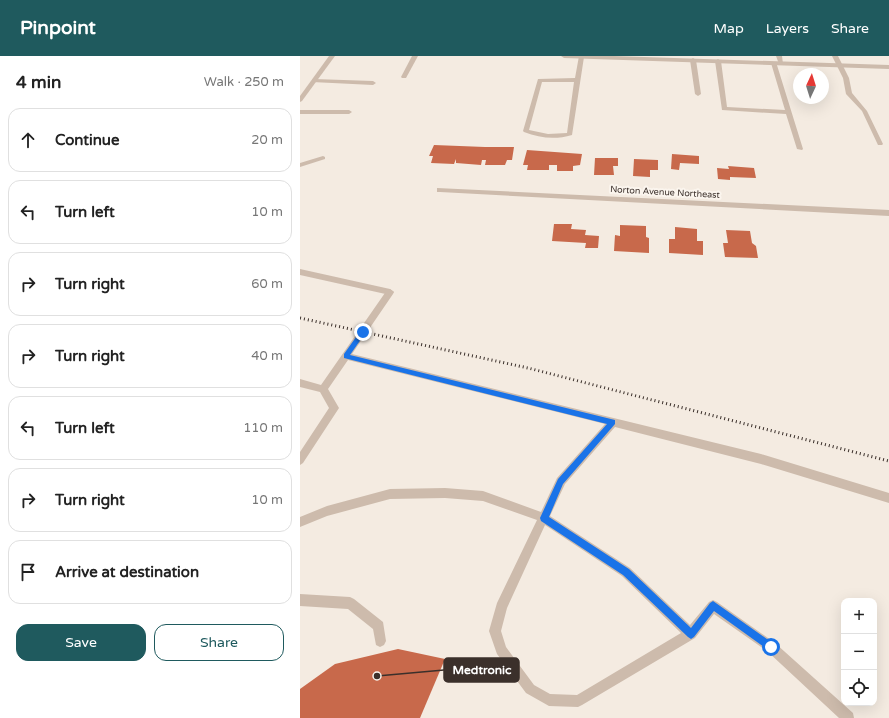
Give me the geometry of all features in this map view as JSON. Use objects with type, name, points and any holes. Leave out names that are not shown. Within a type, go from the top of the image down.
[{"type":"street","points":[[300,100],[332,56]]},
{"type":"street","points":[[564,56],[697,59],[889,67]]},
{"type":"street","name":"Norton Avenue Northeast","points":[[440,190],[889,213]]},
{"type":"street","points":[[300,272],[390,292]]},
{"type":"lane","points":[[404,76],[415,56]]},
{"type":"lane","points":[[779,56],[778,63],[789,112],[800,149]]},
{"type":"lane","points":[[835,56],[846,78],[849,94],[858,101],[867,113],[880,144]]},
{"type":"lane","points":[[577,80],[540,80],[526,131],[539,135],[560,137],[570,134],[581,57]]},
{"type":"lane","points":[[697,59],[698,94]]},
{"type":"lane","points":[[718,61],[724,109],[789,112]]},
{"type":"lane","points":[[314,81],[373,83]]},
{"type":"lane","points":[[300,112],[349,112]]},
{"type":"lane","points":[[300,165],[323,158]]},
{"type":"lane","points":[[323,389],[390,292]]},
{"type":"lane","points":[[346,356],[761,459],[889,498]]},
{"type":"lane","points":[[300,383],[323,389],[334,408],[300,460]]},
{"type":"lane","points":[[613,422],[561,481],[501,607],[494,631],[501,650],[530,689],[549,700],[578,701],[691,634],[713,606],[771,647],[848,718]]},
{"type":"lane","points":[[300,522],[327,511],[390,494],[445,493],[483,496],[544,518],[626,572],[691,634]]},
{"type":"lane","points":[[300,600],[350,603],[379,626],[380,641]]},
{"type":"building","points":[[434,145],[514,147],[512,160],[507,160],[505,165],[485,165],[486,160],[482,160],[481,165],[456,163],[456,159],[454,164],[431,163],[433,156],[429,156]]},
{"type":"building","points":[[527,150],[582,154],[580,165],[573,166],[573,171],[557,171],[557,165],[549,165],[549,170],[527,170],[528,165],[523,165]]},
{"type":"building","points":[[672,154],[699,156],[699,164],[680,163],[679,170],[671,169]]},
{"type":"building","points":[[595,158],[618,158],[618,166],[613,166],[614,175],[594,175]]},
{"type":"building","points":[[634,159],[658,160],[658,170],[650,170],[650,177],[633,176]]},
{"type":"building","points":[[728,166],[754,168],[756,178],[730,177],[730,180],[718,179],[717,168],[729,169]]},
{"type":"building","points":[[554,224],[572,224],[571,229],[586,230],[585,235],[599,236],[598,248],[585,248],[586,243],[552,241]]},
{"type":"building","points":[[620,225],[646,226],[646,237],[649,238],[649,253],[614,251],[615,235],[620,236]]},
{"type":"building","points":[[675,227],[697,229],[697,241],[703,241],[703,255],[669,253],[669,239],[675,239]]},
{"type":"building","points":[[726,230],[750,231],[752,243],[756,246],[758,258],[725,257],[723,243],[728,243]]},
{"type":"building","points":[[398,649],[445,659],[420,718],[300,718],[300,689],[335,664]]},
{"type":"railway","points":[[300,318],[528,368],[889,461]]},
{"type":"place","name":"Medtronic","points":[[377,676]]},
{"type":"route","points":[[363,332],[346,356],[613,422],[561,481],[544,518],[626,572],[691,634],[713,606],[771,647]]}]
